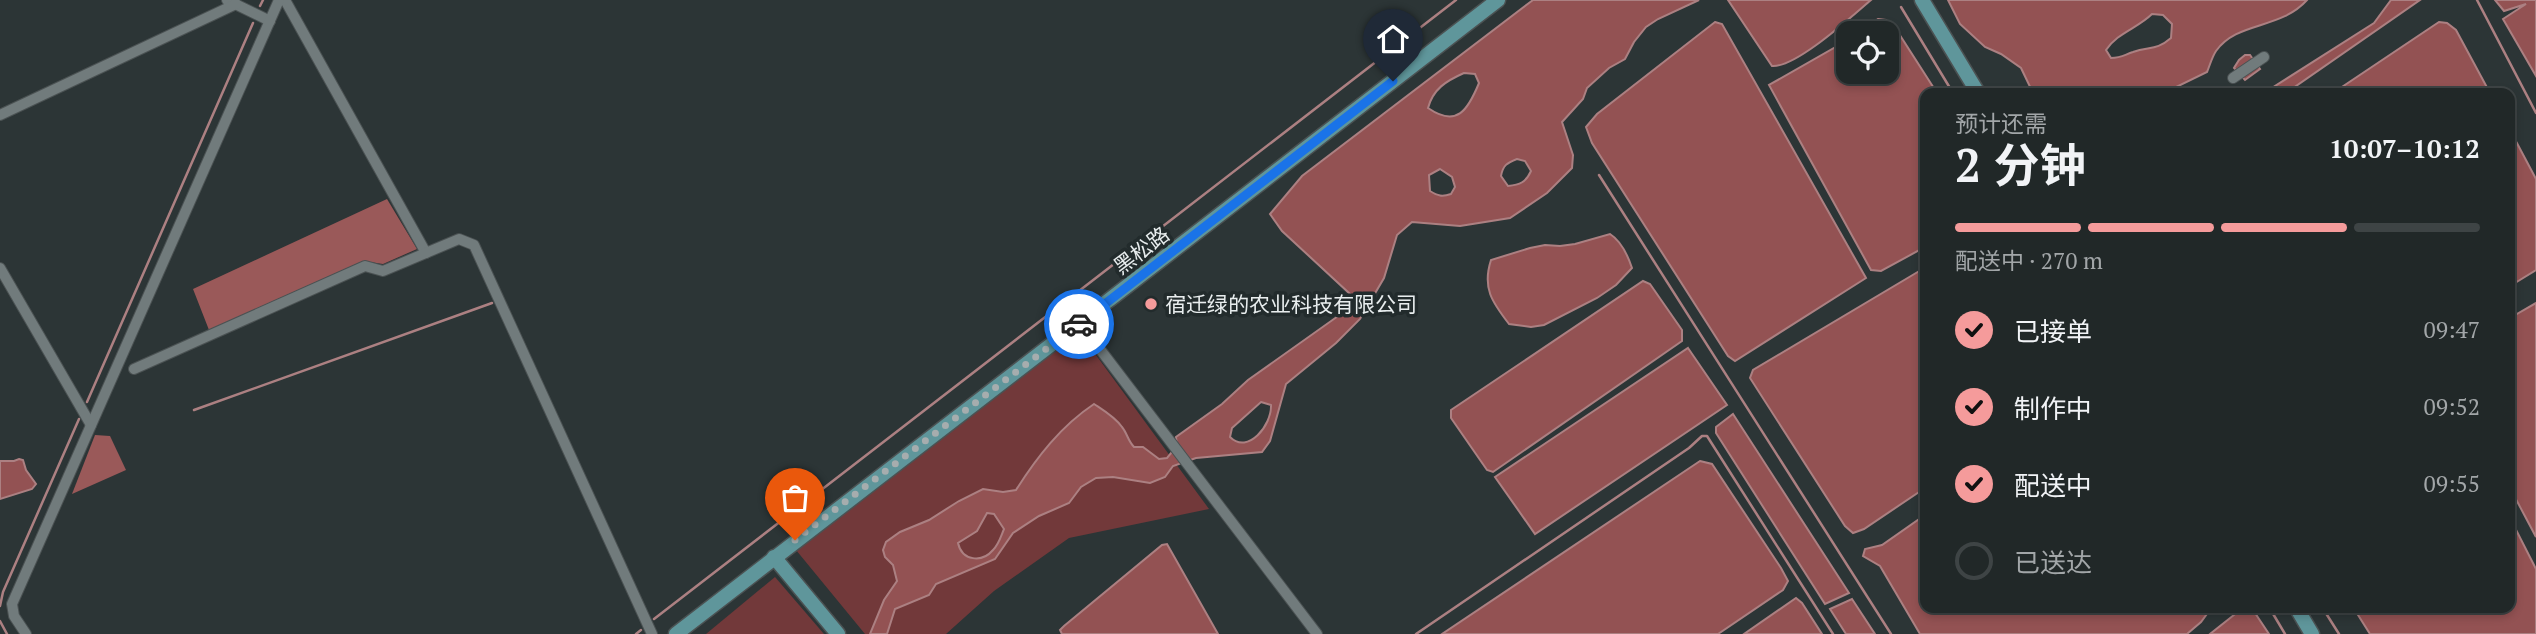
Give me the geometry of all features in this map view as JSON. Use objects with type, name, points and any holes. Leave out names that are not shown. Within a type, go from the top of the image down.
[{"type":"street","points":[[26,634],[14,616],[12,604],[279,0]]},
{"type":"street","points":[[285,0],[426,253]]},
{"type":"street","name":"黑松路","points":[[676,634],[1498,0]]},
{"type":"street","points":[[1922,0],[1975,88]]},
{"type":"street","points":[[0,115],[231,2],[270,21]]},
{"type":"street","points":[[2233,78],[2264,57]]},
{"type":"street","points":[[134,369],[365,266],[383,271],[459,239],[474,244],[652,634]]},
{"type":"street","points":[[0,268],[91,425]]},
{"type":"street","points":[[1080,323],[1317,634]]},
{"type":"street","points":[[774,557],[838,634]]},
{"type":"street","points":[[2300,613],[2312,634]]},
{"type":"shaded area","points":[[1533,0],[1699,0],[1646,27],[1625,59],[1609,68],[1587,88],[1583,99],[1562,122],[1573,155],[1572,168],[1547,193],[1510,218],[1460,226],[1412,222],[1397,235],[1384,278],[1360,319],[1336,343],[1286,384],[1270,441],[1262,452],[1196,458],[1173,466],[1165,477],[1150,483],[1113,477],[1096,478],[1081,487],[1069,503],[1039,516],[1013,533],[995,559],[936,584],[929,595],[895,609],[887,634],[870,634],[884,600],[897,581],[893,565],[885,557],[883,550],[886,542],[900,532],[929,520],[983,489],[1003,492],[1016,490],[1050,443],[1094,404],[1119,423],[1134,447],[1143,447],[1159,459],[1167,458],[1177,446],[1176,437],[1222,404],[1248,380],[1348,309],[1350,294],[1282,231],[1270,214],[1302,176]],"holes":[[[1464,73],[1475,74],[1479,83],[1466,108],[1454,116],[1438,114],[1428,108],[1437,91]],[[1517,159],[1525,161],[1531,171],[1522,182],[1508,186],[1501,176],[1508,163]],[[1440,169],[1452,177],[1455,187],[1451,194],[1440,196],[1430,191],[1429,175]],[[1261,402],[1271,405],[1268,421],[1258,435],[1244,442],[1237,442],[1230,437],[1232,428]],[[987,513],[994,514],[1004,529],[995,548],[983,557],[968,557],[958,543],[977,531]]]},
{"type":"shaded area","points":[[1728,0],[1871,0],[1846,21],[1836,21],[1836,30],[1809,50],[1795,59],[1772,66]]},
{"type":"shaded area","points":[[1948,0],[2307,0],[2284,16],[2225,41],[2216,51],[2207,72],[2174,88],[2031,88],[2021,68],[1985,47],[1960,24]],"holes":[[[2152,14],[2163,15],[2172,24],[2171,38],[2157,47],[2111,58],[2106,50],[2116,39]]]},
{"type":"shaded area","points":[[2391,0],[2420,0],[2293,88],[2272,88],[2374,23]]},
{"type":"shaded area","points":[[2495,0],[2536,0],[2536,76],[2503,19],[2526,4],[2504,11]]},
{"type":"shaded area","points":[[1715,22],[1722,24],[1866,278],[1735,361],[1728,356],[1592,143],[1586,127],[1597,114]]},
{"type":"shaded area","points":[[2439,22],[2447,23],[2456,30],[2487,88],[2340,88]]},
{"type":"shaded area","points":[[1899,34],[1934,88],[1920,88],[1920,250],[1881,271],[1871,270],[1769,85],[1836,47],[1836,84],[1899,84]]},
{"type":"shaded area","points":[[2245,55],[2250,55],[2260,69],[2245,80],[2234,68]]},
{"type":"shaded area","points":[[2515,139],[2536,179],[2536,270],[2515,283]]},
{"type":"shaded area","points":[[387,199],[417,249],[383,264],[363,261],[209,330],[193,289]]},
{"type":"shaded area","points":[[1610,234],[1624,249],[1632,268],[1616,285],[1597,298],[1544,325],[1531,327],[1509,324],[1498,309],[1488,287],[1491,260],[1530,248],[1575,244]]},
{"type":"shaded area","points":[[1920,271],[1920,491],[1864,529],[1853,533],[1845,526],[1750,378],[1753,370]]},
{"type":"shaded area","points":[[1643,281],[1650,284],[1682,330],[1682,341],[1493,472],[1487,470],[1451,418],[1451,410]]},
{"type":"shaded area","points":[[2536,303],[2536,537],[2515,497],[2515,315]]},
{"type":"shaded area","points":[[1074,333],[1082,336],[1209,509],[1069,538],[994,591],[946,634],[865,634],[796,550]]},
{"type":"shaded area","points":[[1688,348],[1727,405],[1535,534],[1495,477]]},
{"type":"shaded area","points":[[1733,414],[1849,593],[1825,604],[1716,433],[1716,427]]},
{"type":"shaded area","points":[[95,435],[110,436],[126,470],[72,494]]},
{"type":"shaded area","points":[[23,460],[26,470],[36,484],[32,489],[0,499],[0,461]]},
{"type":"shaded area","points":[[1700,461],[1712,464],[1788,581],[1783,590],[1718,634],[1442,634]]},
{"type":"shaded area","points":[[1920,518],[1920,613],[2208,613],[2187,634],[1920,634],[1880,566],[1863,556],[1865,549],[1882,545]]},
{"type":"shaded area","points":[[2515,528],[2536,569],[2536,634],[2370,634],[2357,613],[2515,613]]},
{"type":"shaded area","points":[[1167,544],[1218,634],[1062,634],[1060,630],[1064,626],[1162,545]]},
{"type":"shaded area","points":[[775,577],[824,634],[706,634]]},
{"type":"shaded area","points":[[1796,598],[1822,634],[1744,634]]},
{"type":"shaded area","points":[[1852,599],[1875,634],[1846,634],[1830,609]]},
{"type":"shaded area","points":[[2236,613],[2255,613],[2269,634],[2210,634]]},
{"type":"waterway","points":[[260,6],[263,0]]},
{"type":"waterway","points":[[654,619],[1456,0]]},
{"type":"waterway","points":[[2477,0],[2536,113]]},
{"type":"waterway","points":[[1901,7],[1950,88]]},
{"type":"waterway","points":[[87,402],[253,23]]},
{"type":"waterway","points":[[1599,175],[1891,634]]},
{"type":"waterway","points":[[194,410],[492,303]]},
{"type":"waterway","points":[[0,606],[3,592],[79,419]]},
{"type":"waterway","points":[[1416,634],[1689,448],[1702,436],[1707,436],[1833,634]]},
{"type":"waterway","points":[[2273,613],[2285,634]]},
{"type":"waterway","points":[[2326,613],[2339,634]]},
{"type":"waterway","points":[[0,621],[7,634]]},
{"type":"waterway","points":[[636,634],[641,630]]},
{"type":"way so far","points":[[795,540],[1079,324]]},
{"type":"place","name":"宿迁绿的农业科技有限公司","points":[[1151,304]]},
{"type":"route","points":[[1079,324],[1393,81]]}]
